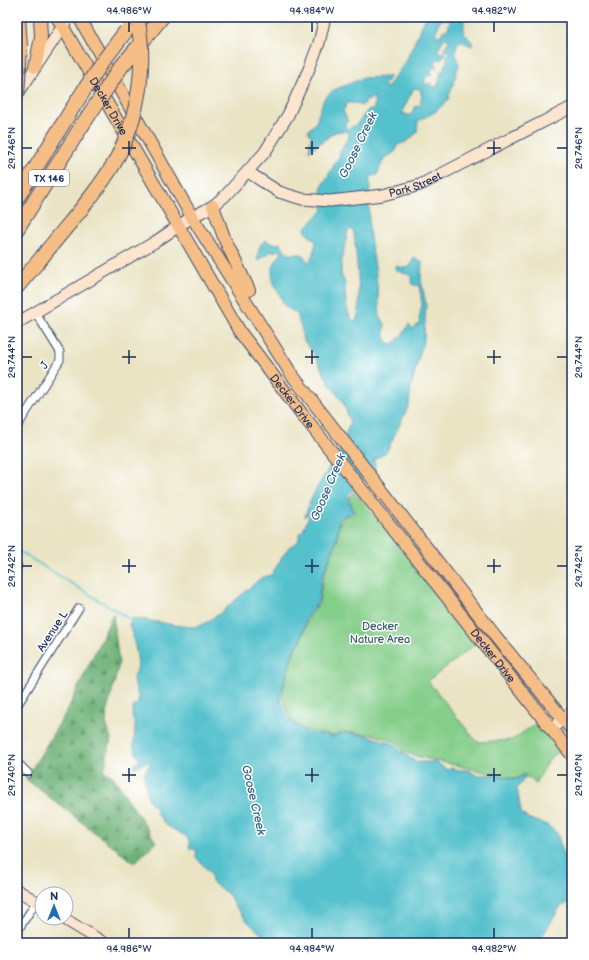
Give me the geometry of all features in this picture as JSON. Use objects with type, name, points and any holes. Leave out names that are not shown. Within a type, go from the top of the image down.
[{"type":"highway","points":[[18,17],[20,47],[18,92]]},
{"type":"highway","points":[[17,287],[101,182],[123,146],[137,103],[140,77],[140,47],[137,17]]},
{"type":"highway","name":"TX 146","points":[[17,198],[101,64],[137,17]]},
{"type":"highway","name":"TX 146","points":[[17,229],[81,127],[121,67],[162,18]]},
{"type":"main road","points":[[35,67],[41,36],[40,17]]},
{"type":"main road","name":"Decker Drive","points":[[79,17],[192,217],[292,375],[570,724]]},
{"type":"main road","points":[[17,323],[155,242],[192,217],[213,206],[248,172],[265,152],[288,115],[311,63],[325,17]]},
{"type":"main road","points":[[18,92],[63,20]]},
{"type":"main road","name":"Decker Drive","points":[[63,20],[240,332],[572,755]]},
{"type":"main road","name":"Park Street","points":[[248,172],[279,192],[292,197],[330,201],[383,195],[420,184],[572,107]]},
{"type":"main road","points":[[213,206],[225,240],[243,281],[276,337],[292,375]]},
{"type":"main road","points":[[551,729],[570,724]]},
{"type":"main road","points":[[559,739],[570,724]]},
{"type":"main road","points":[[17,890],[34,900]]},
{"type":"main road","points":[[74,924],[104,943]]},
{"type":"street","name":"J","points":[[17,427],[60,360],[60,352],[35,312]]},
{"type":"street","name":"Avenue L","points":[[17,706],[79,608]]},
{"type":"street","points":[[17,762],[28,773]]},
{"type":"street","points":[[17,932],[34,910]]},
{"type":"green space","name":"Decker Nature Area","points":[[354,491],[477,643],[428,681],[477,742],[512,740],[535,724],[560,750],[548,762],[536,781],[536,784],[524,774],[516,779],[416,756],[403,752],[401,746],[396,742],[375,735],[344,732],[333,736],[303,729],[294,723],[282,696],[286,677],[295,649],[301,641],[308,618],[319,603],[323,577],[337,542],[340,521],[346,515],[353,516],[355,513],[349,498]]},
{"type":"green space","points":[[113,614],[119,664],[107,711],[106,723],[111,739],[104,771],[113,776],[156,842],[134,863],[26,779],[68,709]]},
{"type":"water","name":"Goose Creek","points":[[426,17],[464,17],[464,33],[472,42],[472,46],[460,41],[458,42],[455,51],[459,65],[448,100],[435,112],[418,121],[417,133],[406,142],[397,145],[396,151],[383,160],[377,175],[370,177],[369,231],[376,273],[380,316],[385,324],[384,332],[387,343],[393,344],[404,333],[409,324],[412,329],[420,323],[419,320],[422,304],[419,285],[413,285],[411,280],[413,278],[411,276],[394,268],[396,266],[405,268],[410,267],[414,257],[418,261],[422,261],[421,280],[426,304],[424,338],[411,387],[409,405],[387,451],[374,459],[375,469],[348,495],[348,500],[354,512],[351,514],[346,514],[339,520],[336,541],[321,580],[318,602],[305,620],[306,621],[300,641],[294,649],[280,698],[286,713],[294,724],[307,732],[333,737],[345,733],[365,735],[397,745],[400,751],[416,762],[436,762],[447,770],[451,767],[459,770],[469,770],[476,775],[498,775],[516,780],[524,775],[526,777],[517,788],[521,812],[527,818],[547,825],[557,833],[572,882],[572,897],[569,903],[561,906],[538,943],[271,943],[248,922],[234,905],[229,895],[212,882],[211,874],[195,856],[197,853],[195,849],[190,849],[190,843],[187,837],[166,825],[157,814],[155,807],[148,799],[144,773],[151,763],[147,762],[134,768],[134,764],[140,760],[134,748],[135,726],[132,717],[134,705],[138,704],[138,694],[133,679],[138,666],[129,624],[133,618],[181,626],[193,627],[202,625],[222,612],[261,578],[271,575],[289,547],[299,541],[299,534],[303,531],[309,515],[308,513],[305,517],[310,502],[337,455],[350,422],[343,402],[329,383],[314,354],[302,338],[298,315],[284,305],[275,285],[272,269],[282,253],[280,250],[270,252],[258,261],[258,252],[262,243],[266,240],[270,243],[281,244],[288,254],[302,254],[308,262],[311,260],[316,243],[305,230],[306,227],[323,210],[323,194],[321,191],[322,186],[340,155],[340,151],[349,137],[349,133],[344,131],[335,132],[309,151],[311,136],[308,131],[316,122],[324,99],[334,90],[363,78],[386,77],[387,75],[389,77],[384,86],[387,88],[406,61]],"holes":[[[444,19],[450,20],[448,29],[443,31],[441,35],[438,36],[435,33],[439,24],[438,22]],[[444,38],[447,38],[449,41],[443,50],[448,51],[450,55],[447,55],[447,61],[444,67],[445,71],[441,71],[438,86],[434,87],[430,83],[425,85],[425,78],[432,74],[431,71],[433,67],[437,67],[435,61],[439,59],[441,60],[446,53],[437,52]],[[414,88],[420,89],[422,97],[420,101],[422,105],[416,106],[411,115],[407,115],[405,113],[402,114]],[[374,96],[374,108],[372,110],[369,109],[356,125],[348,129],[346,128],[347,119],[343,111],[347,103],[357,103],[361,106],[365,103],[366,99],[370,100]],[[351,229],[354,233],[359,294],[358,317],[355,322],[347,310],[345,283],[341,274],[342,258],[348,231]]]},
{"type":"waterway","points":[[17,550],[131,620]]}]
